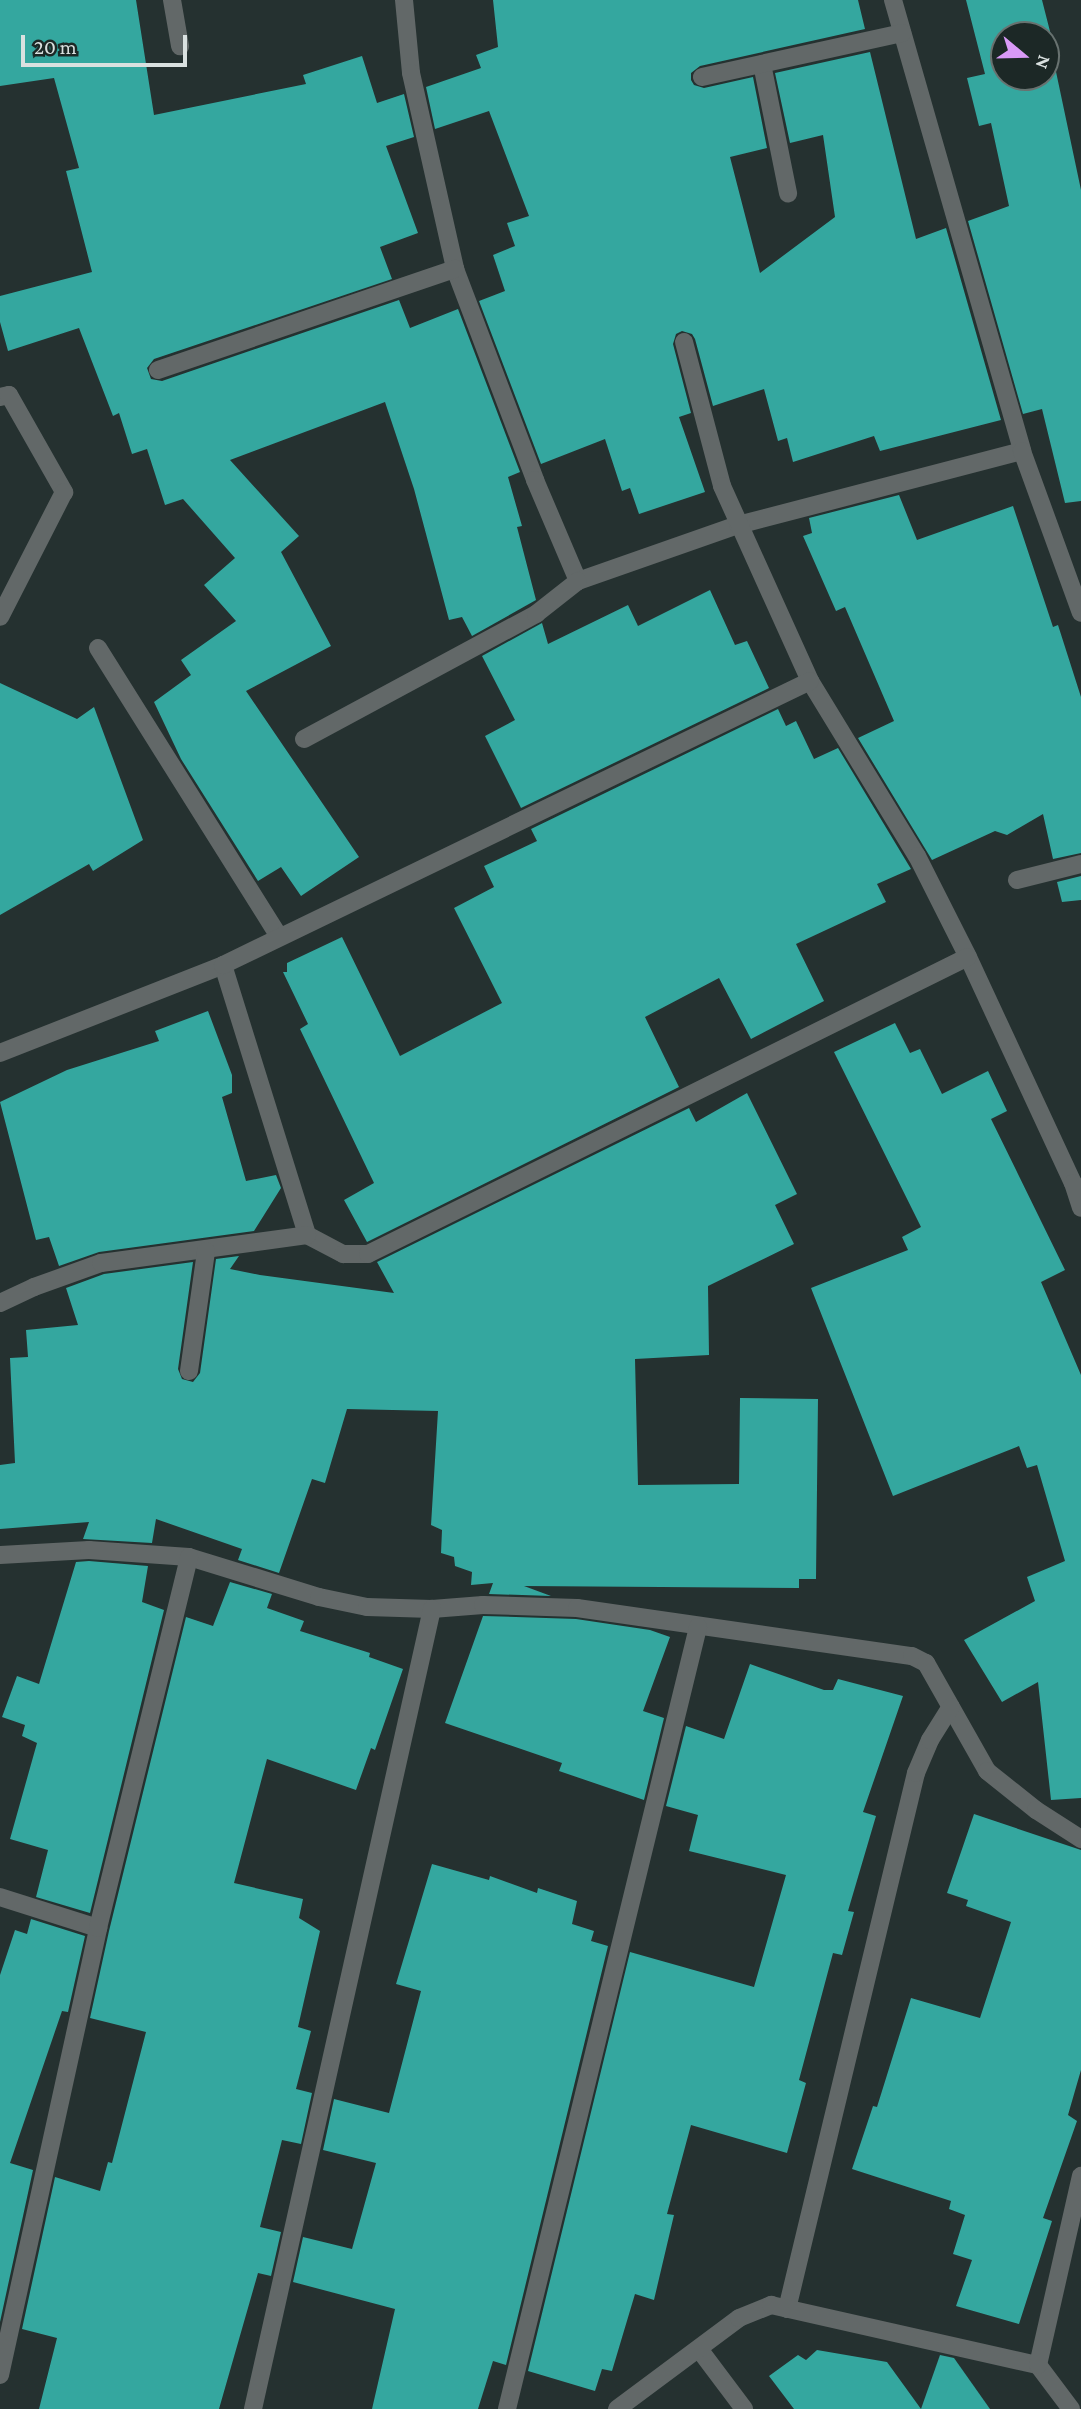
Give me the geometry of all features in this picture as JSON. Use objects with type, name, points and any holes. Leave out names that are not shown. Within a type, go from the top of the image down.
[{"type":"street","points":[[172,0],[180,46]]},
{"type":"street","points":[[404,0],[411,73],[455,269],[535,480],[578,581]]},
{"type":"street","points":[[893,0],[1021,451],[1081,613]]},
{"type":"street","points":[[702,77],[902,33]]},
{"type":"street","points":[[762,64],[788,193]]},
{"type":"street","points":[[158,370],[455,269]]},
{"type":"street","points":[[684,342],[722,486],[738,525],[810,681],[917,856],[968,957],[1073,1183],[1081,1208]]},
{"type":"street","points":[[0,397],[9,395],[64,492],[0,617]]},
{"type":"street","points":[[304,740],[536,614],[578,581],[738,525],[1021,451]]},
{"type":"street","points":[[98,648],[279,937]]},
{"type":"street","points":[[0,1053],[223,965],[810,681]]},
{"type":"street","points":[[1017,880],[1081,864]]},
{"type":"street","points":[[0,1303],[34,1287],[102,1263],[206,1251],[307,1235],[343,1254],[368,1254],[968,957]]},
{"type":"street","points":[[223,965],[307,1235]]},
{"type":"street","points":[[189,1371],[206,1251]]},
{"type":"street","points":[[0,1555],[89,1550],[189,1557],[319,1597],[367,1607],[432,1609],[483,1605],[577,1608],[912,1656],[926,1663],[987,1771],[1036,1810],[1081,1839]]},
{"type":"street","points":[[0,2375],[98,1928],[189,1557]]},
{"type":"street","points":[[253,2409],[432,1609]]},
{"type":"street","points":[[507,2409],[698,1627]]},
{"type":"street","points":[[787,2309],[916,1773],[930,1740],[951,1707]]},
{"type":"street","points":[[0,1897],[98,1928]]},
{"type":"street","points":[[1038,2365],[1081,2176]]},
{"type":"street","points":[[617,2409],[739,2318],[771,2305],[1038,2365],[1071,2409]]},
{"type":"street","points":[[699,2349],[744,2409]]},
{"type":"building","points":[[0,0],[136,0],[154,115],[306,84],[303,75],[362,56],[377,103],[404,94],[414,137],[386,146],[418,233],[380,247],[392,279],[154,359],[147,368],[151,379],[162,381],[399,300],[410,328],[458,309],[520,472],[508,477],[522,526],[517,527],[536,600],[472,636],[462,617],[449,620],[414,489],[385,402],[230,460],[299,536],[281,552],[331,646],[246,691],[359,857],[301,896],[281,867],[258,881],[181,759],[154,702],[191,675],[181,660],[236,621],[204,585],[235,558],[183,499],[165,505],[147,449],[132,454],[119,413],[113,416],[79,328],[8,351],[0,322],[0,296],[92,272],[66,171],[79,168],[54,78],[0,86]]},
{"type":"building","points":[[493,0],[858,0],[865,29],[700,66],[691,73],[691,80],[694,85],[704,88],[753,77],[767,148],[730,157],[760,273],[835,217],[823,135],[790,143],[775,73],[870,52],[916,239],[946,228],[1001,420],[880,451],[874,436],[793,462],[787,438],[778,441],[764,389],[713,406],[695,339],[692,334],[682,331],[676,334],[673,344],[691,413],[679,417],[705,492],[639,514],[630,488],[622,491],[605,439],[541,464],[479,301],[505,291],[493,255],[515,246],[507,223],[529,216],[489,111],[435,129],[426,87],[481,68],[476,55],[498,47]]},
{"type":"building","points":[[966,0],[1042,0],[1047,21],[990,21],[990,91],[1060,91],[1081,190],[1081,501],[1065,503],[1042,409],[1023,414],[968,221],[1009,206],[991,123],[979,126],[967,78],[985,74]]},
{"type":"building","points":[[899,495],[917,540],[1013,506],[1053,627],[1058,625],[1081,697],[1081,853],[1053,859],[1043,814],[1007,835],[995,831],[932,860],[858,738],[894,721],[845,607],[836,611],[803,536],[812,533],[809,518]]},
{"type":"building","points":[[710,590],[735,645],[747,641],[769,688],[521,808],[485,736],[515,720],[482,656],[542,623],[548,644],[628,605],[638,626]]},
{"type":"building","points":[[0,683],[77,719],[94,707],[143,840],[93,871],[89,864],[0,915]]},
{"type":"building","points":[[778,709],[786,726],[796,721],[814,759],[838,748],[911,869],[877,884],[886,902],[796,944],[824,1001],[751,1039],[719,978],[645,1017],[679,1087],[367,1242],[344,1200],[374,1183],[300,1029],[308,1024],[283,972],[287,972],[287,963],[342,937],[400,1056],[502,1003],[454,908],[494,887],[484,866],[537,841],[531,829]]},
{"type":"building","points":[[1081,876],[1081,900],[1062,902],[1057,882]]},
{"type":"building","points":[[208,1011],[232,1075],[232,1093],[222,1097],[246,1181],[276,1175],[281,1188],[254,1231],[99,1252],[59,1266],[49,1237],[36,1240],[0,1102],[67,1070],[159,1041],[155,1031]]},
{"type":"building","points":[[895,1023],[910,1053],[920,1049],[942,1094],[988,1071],[1007,1111],[991,1119],[1065,1270],[1041,1282],[1081,1375],[1081,1798],[1051,1800],[1038,1682],[1002,1702],[964,1640],[1035,1601],[1027,1577],[1065,1561],[1037,1465],[1027,1468],[1019,1446],[893,1496],[811,1288],[908,1250],[902,1237],[921,1227],[834,1052]]},
{"type":"building","points":[[747,1093],[797,1194],[775,1205],[794,1244],[708,1286],[709,1355],[635,1359],[638,1485],[739,1484],[740,1398],[818,1399],[816,1579],[799,1579],[799,1588],[524,1586],[551,1596],[489,1594],[493,1583],[471,1585],[472,1572],[455,1566],[454,1557],[441,1553],[442,1530],[431,1525],[438,1411],[347,1409],[325,1483],[312,1479],[279,1573],[238,1560],[242,1549],[156,1519],[152,1543],[83,1539],[89,1522],[0,1529],[0,1465],[15,1463],[10,1358],[28,1357],[26,1330],[78,1325],[66,1288],[104,1274],[193,1262],[178,1369],[182,1379],[193,1382],[200,1373],[216,1259],[239,1256],[230,1269],[260,1275],[394,1293],[377,1262],[689,1108],[696,1122]]},
{"type":"building","points":[[76,1562],[148,1566],[142,1602],[164,1610],[90,1913],[36,1897],[48,1850],[10,1839],[37,1743],[22,1736],[25,1725],[2,1717],[17,1676],[39,1684]]},
{"type":"building","points":[[230,1582],[272,1594],[267,1608],[304,1621],[300,1631],[370,1653],[369,1657],[403,1669],[375,1750],[371,1748],[356,1790],[267,1759],[234,1883],[303,1899],[299,1918],[320,1931],[298,2027],[311,2031],[296,2089],[312,2093],[301,2144],[282,2140],[260,2227],[281,2232],[271,2276],[258,2273],[219,2409],[39,2409],[57,2338],[22,2329],[55,2177],[100,2191],[108,2162],[112,2163],[146,2032],[90,2018],[109,1931],[186,1617],[213,1626]]},
{"type":"building","points":[[483,1616],[576,1619],[650,1630],[670,1637],[643,1711],[664,1718],[644,1800],[559,1771],[562,1763],[445,1723]]},
{"type":"building","points":[[750,1664],[824,1690],[833,1690],[838,1679],[903,1696],[863,1812],[876,1816],[848,1911],[854,1912],[842,1955],[833,1953],[799,2080],[806,2083],[787,2153],[691,2125],[667,2214],[674,2215],[654,2300],[635,2294],[612,2371],[602,2369],[595,2391],[528,2371],[630,1952],[754,1987],[786,1875],[689,1851],[698,1815],[666,1806],[686,1726],[724,1739]]},
{"type":"building","points":[[974,1814],[1081,1850],[1081,2070],[1068,2115],[1077,2121],[1043,2218],[1052,2221],[1019,2324],[956,2306],[972,2260],[953,2254],[965,2215],[949,2209],[951,2201],[852,2169],[873,2106],[877,2107],[911,1998],[980,2018],[1011,1922],[966,1906],[968,1900],[947,1893]]},
{"type":"building","points":[[432,1864],[489,1880],[490,1876],[537,1893],[538,1888],[577,1901],[572,1924],[594,1931],[591,1941],[608,1946],[506,2365],[493,2361],[478,2409],[372,2409],[395,2309],[293,2282],[303,2237],[352,2249],[376,2163],[323,2150],[334,2099],[389,2113],[421,1991],[396,1984]]},
{"type":"building","points":[[31,1919],[85,1936],[68,2012],[62,2011],[10,2163],[33,2170],[0,2322],[0,1975],[15,1930],[27,1934]]},
{"type":"building","points":[[817,2350],[887,2362],[921,2409],[794,2409],[769,2376],[798,2355],[806,2360]]},
{"type":"building","points":[[940,2355],[954,2358],[990,2409],[921,2409]]}]
